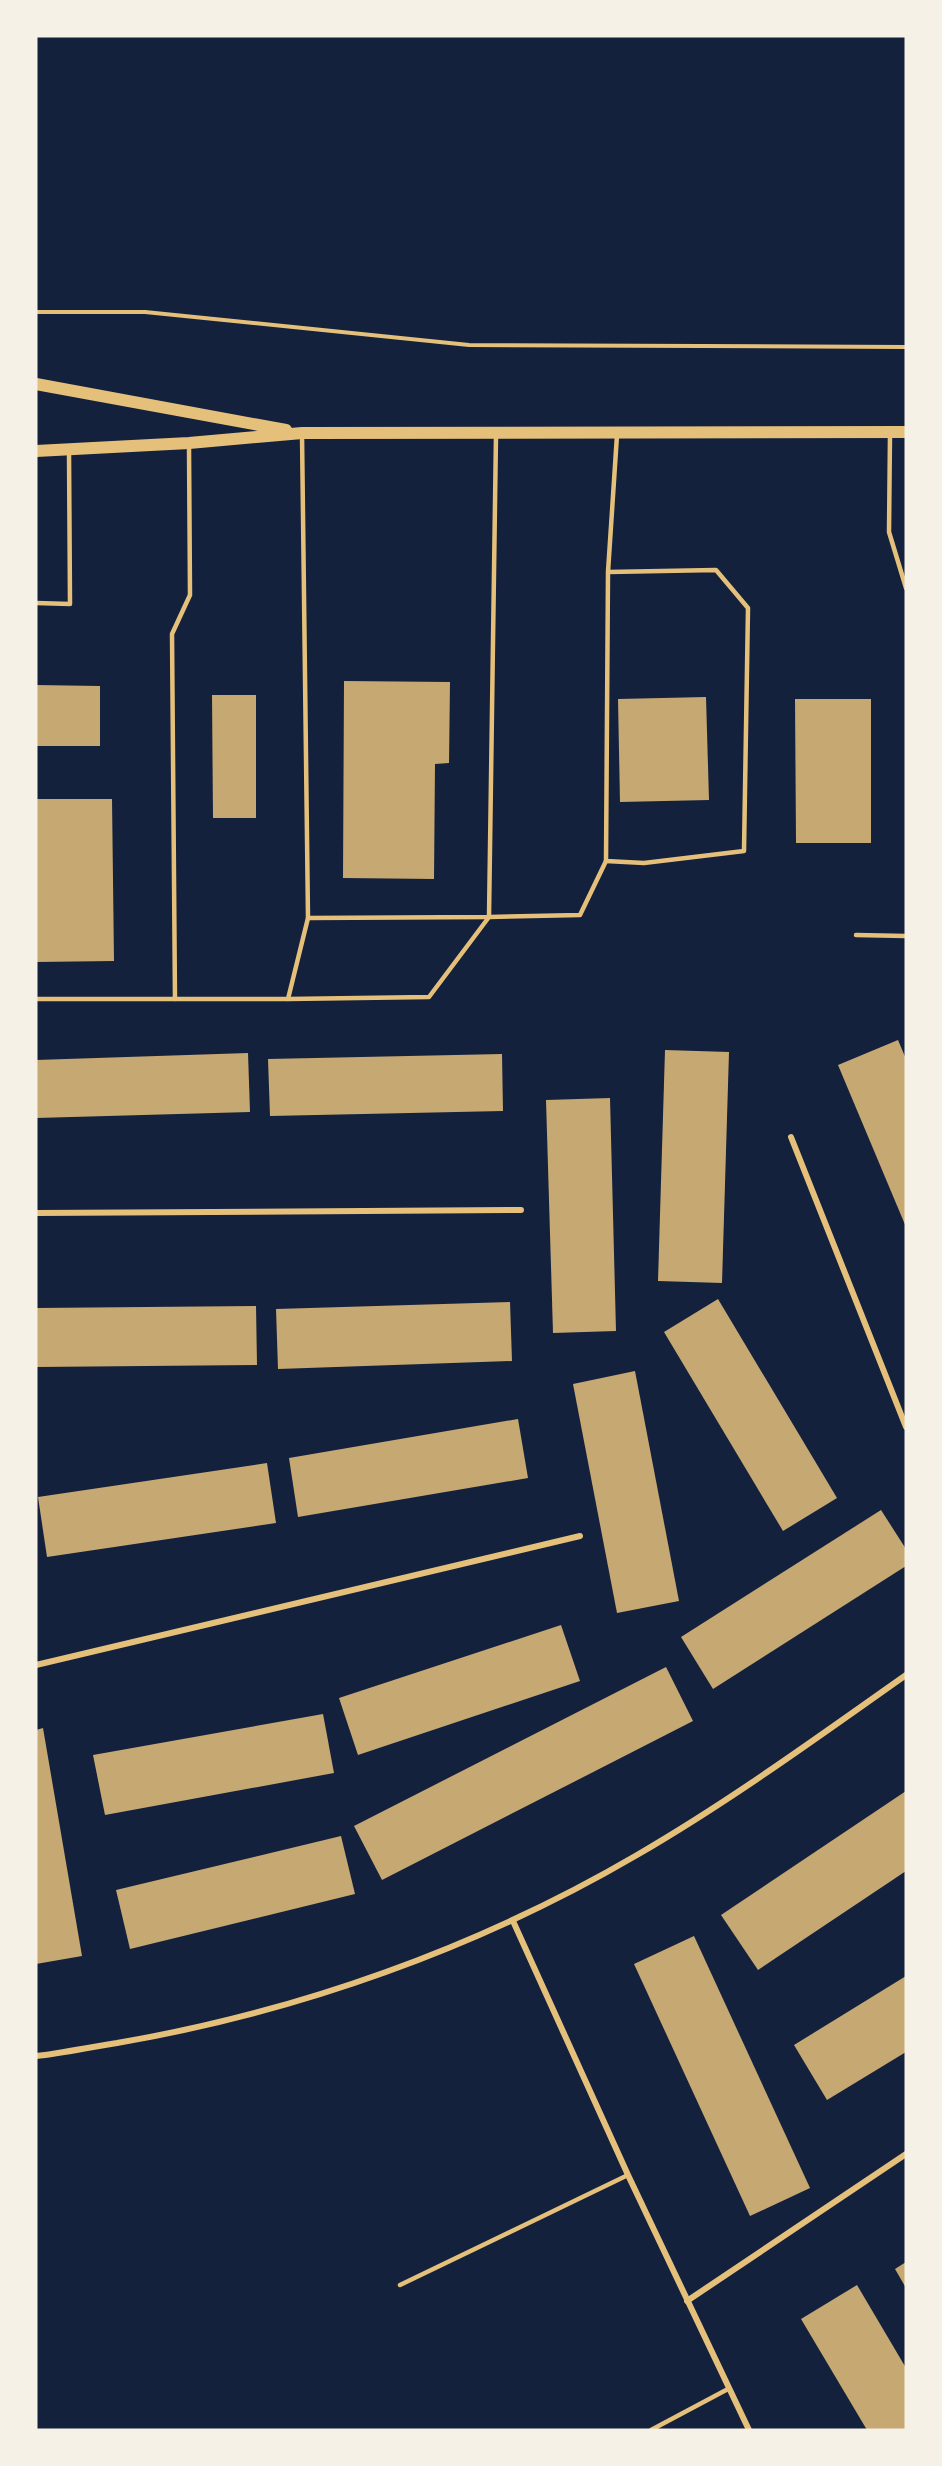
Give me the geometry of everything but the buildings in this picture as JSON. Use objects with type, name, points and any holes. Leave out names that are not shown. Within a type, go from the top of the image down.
[{"type":"main road","points":[[36,384],[302,433]]},
{"type":"main road","points":[[36,451],[189,443],[302,433],[906,432]]},
{"type":"street","points":[[791,1137],[906,1427]]},
{"type":"street","points":[[36,1214],[520,1210]]},
{"type":"street","points":[[36,1665],[580,1536]]},
{"type":"street","points":[[37,2056],[237,2018],[328,1991],[513,1921],[646,1850],[749,1785],[906,1675]]},
{"type":"street","points":[[513,1921],[628,2175],[749,2430]]},
{"type":"street","points":[[687,2301],[906,2154]]},
{"type":"lane","points":[[308,918],[580,915],[606,861],[608,572],[617,432]]},
{"type":"lane","points":[[890,432],[889,532],[906,588]]},
{"type":"lane","points":[[288,999],[308,918],[302,433]]},
{"type":"lane","points":[[36,999],[429,997],[489,917],[496,433]]},
{"type":"lane","points":[[175,999],[172,634],[190,596],[189,443]]},
{"type":"lane","points":[[36,603],[70,603],[69,451]]},
{"type":"lane","points":[[606,861],[645,863],[744,851],[748,608],[716,570],[608,572]]},
{"type":"lane","points":[[856,935],[906,936]]},
{"type":"lane","points":[[400,2285],[628,2175]]},
{"type":"lane","points":[[651,2430],[728,2389]]},
{"type":"path","points":[[36,312],[146,312],[469,345],[906,347]]}]
